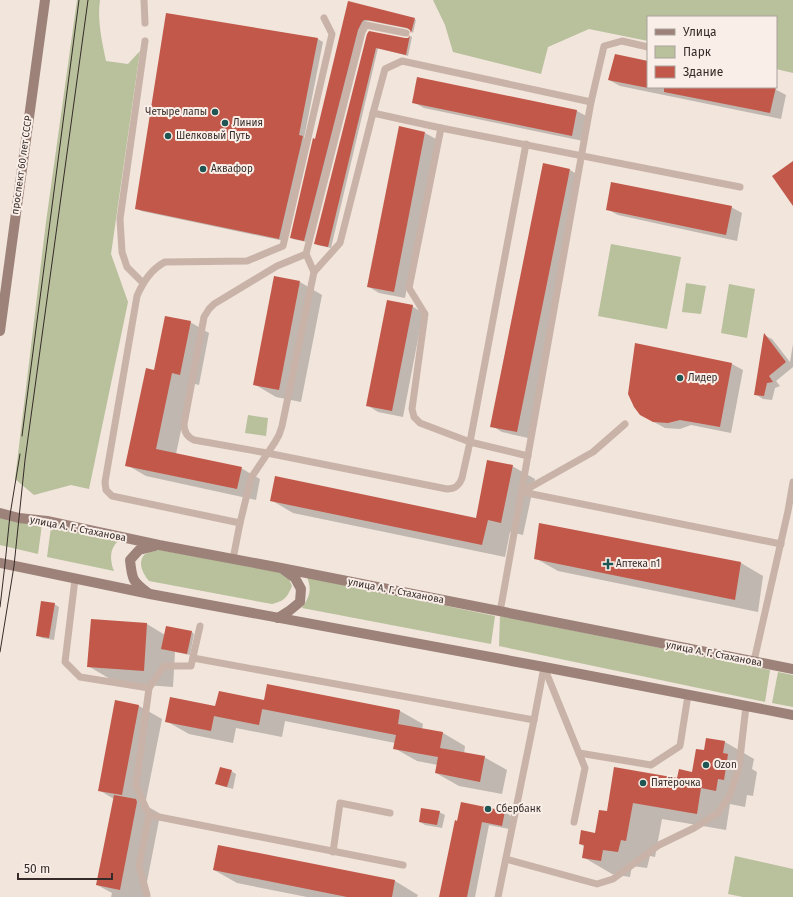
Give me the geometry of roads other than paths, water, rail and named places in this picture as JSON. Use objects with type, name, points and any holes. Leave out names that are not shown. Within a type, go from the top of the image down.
[{"type":"main road","name":"проспект 60 лет СССР","points":[[0,331],[3,283],[45,0]]},
{"type":"main road","name":"улица А. Г. Стаханова","points":[[0,513],[18,518],[47,521],[159,545],[793,669]]},
{"type":"main road","points":[[150,594],[138,586],[131,576],[130,560],[139,550],[159,545]]},
{"type":"main road","points":[[0,563],[150,594],[793,715]]},
{"type":"main road","points":[[278,618],[300,602],[301,590],[295,578],[281,568]]},
{"type":"lane","points":[[144,0],[145,23]]},
{"type":"lane","points":[[240,523],[112,496],[106,490],[105,482],[137,296],[150,273],[165,262],[247,261],[283,246],[332,34],[324,18]]},
{"type":"lane","points":[[314,272],[306,254],[362,32],[366,25],[406,33]]},
{"type":"lane","points":[[143,283],[127,267],[122,252],[120,219],[145,41]]},
{"type":"lane","points":[[500,612],[582,155],[604,46],[622,41],[647,47]]},
{"type":"lane","points":[[233,559],[251,478],[279,435],[282,426],[314,272],[340,243],[385,68],[402,61],[592,102]]},
{"type":"lane","points":[[373,113],[441,128],[740,186]]},
{"type":"lane","points":[[441,128],[409,288],[425,314],[412,414],[420,423],[470,442],[528,456]]},
{"type":"lane","points":[[306,254],[277,266],[214,304],[209,309],[204,317],[184,424],[186,434],[194,440],[452,489],[460,483],[462,478],[470,442],[526,144]]},
{"type":"lane","points":[[522,492],[593,452],[626,424]]},
{"type":"lane","points":[[754,661],[781,544],[791,512],[793,482]]},
{"type":"lane","points":[[522,492],[781,544]]},
{"type":"lane","points":[[75,579],[65,662],[80,677],[149,688]]},
{"type":"lane","points":[[147,897],[139,866],[149,815],[136,786],[149,688],[164,666],[191,666],[200,626]]},
{"type":"lane","points":[[193,658],[534,720]]},
{"type":"lane","points":[[498,897],[544,667]]},
{"type":"lane","points":[[544,667],[585,768],[574,822]]},
{"type":"lane","points":[[579,753],[651,766],[680,746],[688,695]]},
{"type":"lane","points":[[506,859],[597,884],[613,879],[659,844],[694,828],[718,813],[730,795],[738,767],[746,706]]},
{"type":"lane","points":[[333,852],[340,803],[390,813]]},
{"type":"lane","points":[[149,815],[403,865]]},
{"type":"tram line","points":[[22,436],[79,0]]},
{"type":"tram line","points":[[0,652],[14,566],[25,460],[88,0]]},
{"type":"tram line","points":[[0,607],[10,515],[20,454]]},
{"type":"place","name":"Четыре лапы","points":[[215,112]]},
{"type":"place","name":"Линия","points":[[225,123]]},
{"type":"place","name":"Шелковый Путь","points":[[168,136]]},
{"type":"place","name":"Аквафор","points":[[203,169]]},
{"type":"place","name":"Лидер","points":[[680,378]]},
{"type":"place","name":"Аптека n1","points":[[608,564]]},
{"type":"place","name":"Ozon","points":[[706,765]]},
{"type":"place","name":"Пятёрочка","points":[[643,783]]},
{"type":"place","name":"Сбербанк","points":[[488,809]]}]
